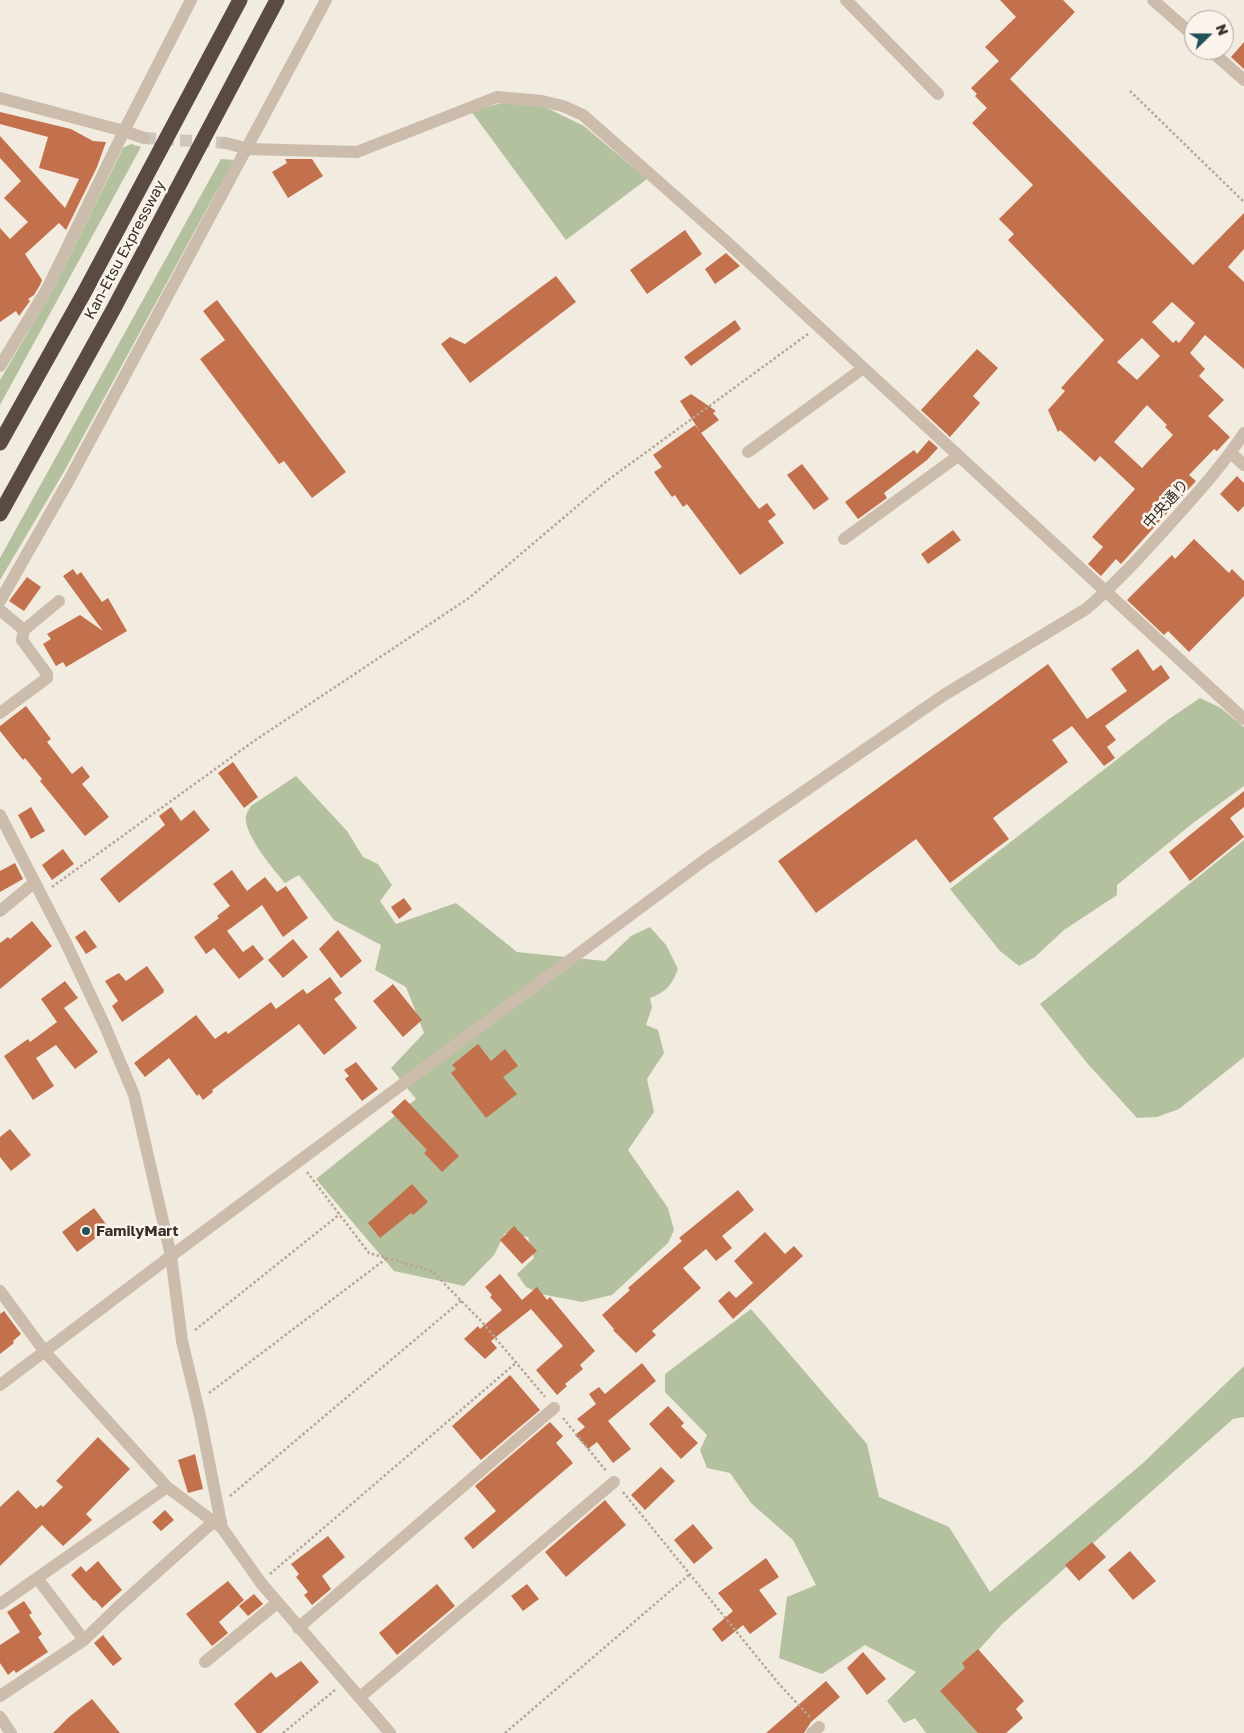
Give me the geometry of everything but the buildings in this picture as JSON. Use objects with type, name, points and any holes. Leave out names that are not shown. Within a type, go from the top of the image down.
[{"type":"highway","name":"Kan-Etsu Expressway","points":[[0,443],[84,293],[240,0]]},
{"type":"highway","name":"Kan-Etsu Expressway","points":[[0,514],[113,310],[277,0]]},
{"type":"street","points":[[0,366],[48,289],[124,131],[191,0]]},
{"type":"street","points":[[0,601],[69,480],[169,291],[248,149],[326,0]]},
{"type":"street","points":[[846,0],[938,94]]},
{"type":"street","points":[[1153,0],[1184,27]]},
{"type":"street","points":[[1221,60],[1244,80]]},
{"type":"street","points":[[226,143],[248,149],[357,152],[497,97],[542,101],[563,106],[583,115],[728,243],[862,369],[1244,719]]},
{"type":"street","points":[[0,98],[144,138]]},
{"type":"street","points":[[748,452],[862,369]]},
{"type":"street","name":"中央通り","points":[[0,1385],[706,859],[944,695],[1086,609],[1106,592],[1146,550],[1231,453],[1244,433]]},
{"type":"street","points":[[1231,453],[1244,465]]},
{"type":"street","points":[[844,539],[958,456]]},
{"type":"street","points":[[0,713],[47,678],[47,674],[22,640],[24,630],[59,601]]},
{"type":"street","points":[[0,610],[24,630]]},
{"type":"street","points":[[0,815],[42,894],[105,1026],[134,1095],[171,1256],[182,1341],[218,1506],[218,1525]]},
{"type":"street","points":[[0,911],[35,882]]},
{"type":"street","points":[[0,1291],[45,1352],[167,1487],[218,1525],[277,1603],[390,1733]]},
{"type":"street","points":[[298,1628],[554,1408]]},
{"type":"street","points":[[360,1697],[614,1482]]},
{"type":"street","points":[[0,1604],[167,1487]]},
{"type":"street","points":[[0,1696],[84,1640],[118,1606],[218,1525]]},
{"type":"street","points":[[37,1578],[84,1640]]},
{"type":"street","points":[[205,1662],[277,1603]]},
{"type":"street","points":[[0,1717],[11,1733]]},
{"type":"path","points":[[1130,91],[1244,202]]},
{"type":"path","points":[[42,894],[254,741],[469,598],[608,480],[817,327]]},
{"type":"path","points":[[299,1161],[369,1254],[432,1270],[462,1300],[517,1362],[816,1730]]},
{"type":"path","points":[[182,1341],[340,1214]]},
{"type":"path","points":[[196,1402],[387,1258]]},
{"type":"path","points":[[218,1506],[462,1300]]},
{"type":"path","points":[[261,1583],[517,1362]]},
{"type":"path","points":[[505,1733],[690,1574]]},
{"type":"path","points":[[283,1733],[346,1682]]},
{"type":"green space","points":[[502,103],[545,107],[584,126],[647,179],[566,240],[471,111]]},
{"type":"green space","points":[[131,144],[141,147],[0,405],[0,380],[54,288],[123,148]]},
{"type":"green space","points":[[221,159],[237,160],[216,192],[65,470],[0,580],[0,558]]},
{"type":"green space","points":[[1200,698],[1221,708],[1244,727],[1244,786],[1193,823],[1117,885],[1117,895],[1064,930],[1035,957],[1019,966],[1000,951],[950,889],[1169,719]]},
{"type":"green space","points":[[296,776],[347,831],[363,857],[378,864],[392,885],[380,901],[396,924],[456,903],[517,952],[605,961],[631,936],[650,927],[666,945],[678,969],[668,987],[650,998],[652,1007],[646,1025],[658,1030],[664,1053],[647,1079],[654,1112],[628,1150],[668,1208],[674,1230],[668,1243],[612,1295],[582,1302],[541,1294],[526,1287],[517,1274],[534,1258],[528,1237],[505,1233],[494,1255],[464,1286],[394,1271],[316,1179],[416,1099],[391,1068],[424,1033],[406,987],[375,970],[381,945],[334,920],[299,875],[285,883],[262,854],[251,836],[246,819],[251,806]]},
{"type":"green space","points":[[1244,840],[1244,1057],[1179,1109],[1157,1117],[1137,1118],[1087,1063],[1040,1004]]},
{"type":"green space","points":[[751,1309],[867,1444],[879,1497],[949,1527],[990,1592],[1143,1463],[1244,1366],[1244,1417],[1233,1419],[1002,1624],[965,1665],[999,1725],[1007,1733],[926,1733],[915,1718],[904,1723],[887,1701],[916,1672],[865,1645],[822,1674],[779,1658],[787,1597],[816,1585],[793,1540],[751,1503],[730,1473],[707,1468],[700,1450],[707,1435],[665,1392],[665,1374]]},
{"type":"tunnel","points":[[144,138],[226,143]]},
{"type":"place","name":"FamilyMart","points":[[86,1231]]}]
